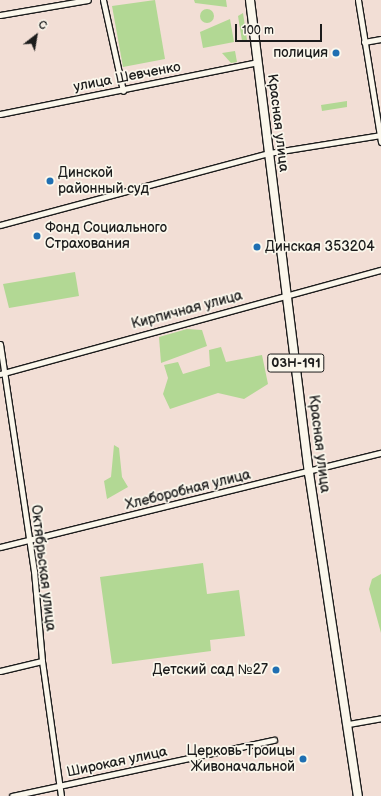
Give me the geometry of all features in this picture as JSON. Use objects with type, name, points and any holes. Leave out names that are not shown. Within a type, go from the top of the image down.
[{"type":"main road","name":"Красная улица","points":[[250,0],[288,294],[309,473],[358,796]]},
{"type":"street","points":[[0,16],[88,0]]},
{"type":"street","points":[[103,0],[122,91]]},
{"type":"street","points":[[358,0],[381,142]]},
{"type":"street","points":[[364,42],[381,39]]},
{"type":"street","name":"улица Шевченко","points":[[0,114],[122,91],[257,62]]},
{"type":"street","points":[[0,225],[269,153],[380,135]]},
{"type":"street","name":"Кирпичная улица","points":[[2,373],[288,294],[381,270]]},
{"type":"street","name":"Октябрьская улица","points":[[0,344],[2,373],[28,541],[42,662],[61,796]]},
{"type":"street","name":"Хлеборобная улица","points":[[0,547],[309,473],[381,453]]},
{"type":"street","points":[[0,671],[42,662]]},
{"type":"street","points":[[348,724],[381,718]]},
{"type":"street","name":"Широкая улица","points":[[12,796],[274,740]]},
{"type":"green space","points":[[155,0],[165,59],[123,67],[112,6]]},
{"type":"green space","points":[[194,0],[226,0],[227,7],[195,3]]},
{"type":"green space","points":[[207,9],[212,11],[214,16],[212,21],[207,23],[202,21],[200,16],[202,11]]},
{"type":"green space","points":[[243,13],[247,40],[242,41],[238,16]]},
{"type":"green space","points":[[230,19],[234,42],[203,48],[200,32]]},
{"type":"green space","points":[[235,51],[237,62],[231,63],[222,53]]},
{"type":"green space","points":[[347,101],[347,107],[322,111],[321,105]]},
{"type":"green space","points":[[75,272],[79,296],[9,308],[3,284]]},
{"type":"green space","points":[[187,329],[202,330],[207,346],[161,363],[159,337]]},
{"type":"green space","points":[[221,347],[226,362],[262,355],[268,384],[244,399],[218,393],[170,409],[163,394],[168,378],[164,365],[178,362],[183,374],[210,366],[209,350]]},
{"type":"green space","points":[[114,445],[119,448],[122,477],[128,487],[107,499],[104,481],[111,477]]},
{"type":"green space","points":[[203,563],[207,594],[239,590],[245,636],[210,640],[211,651],[112,664],[100,577]]},
{"type":"green space","points":[[381,574],[381,633],[369,589],[372,579]]},
{"type":"place","name":"полиция","points":[[336,53]]},
{"type":"place","name":"Динской районный суд","points":[[50,181]]},
{"type":"place","name":"Фонд Социального Страхования","points":[[37,236]]},
{"type":"place","name":"Динская 353204","points":[[257,247]]},
{"type":"place","name":"Детский сад №27","points":[[276,670]]},
{"type":"place","name":"Церковь Троицы Живоначальной","points":[[303,759]]}]
